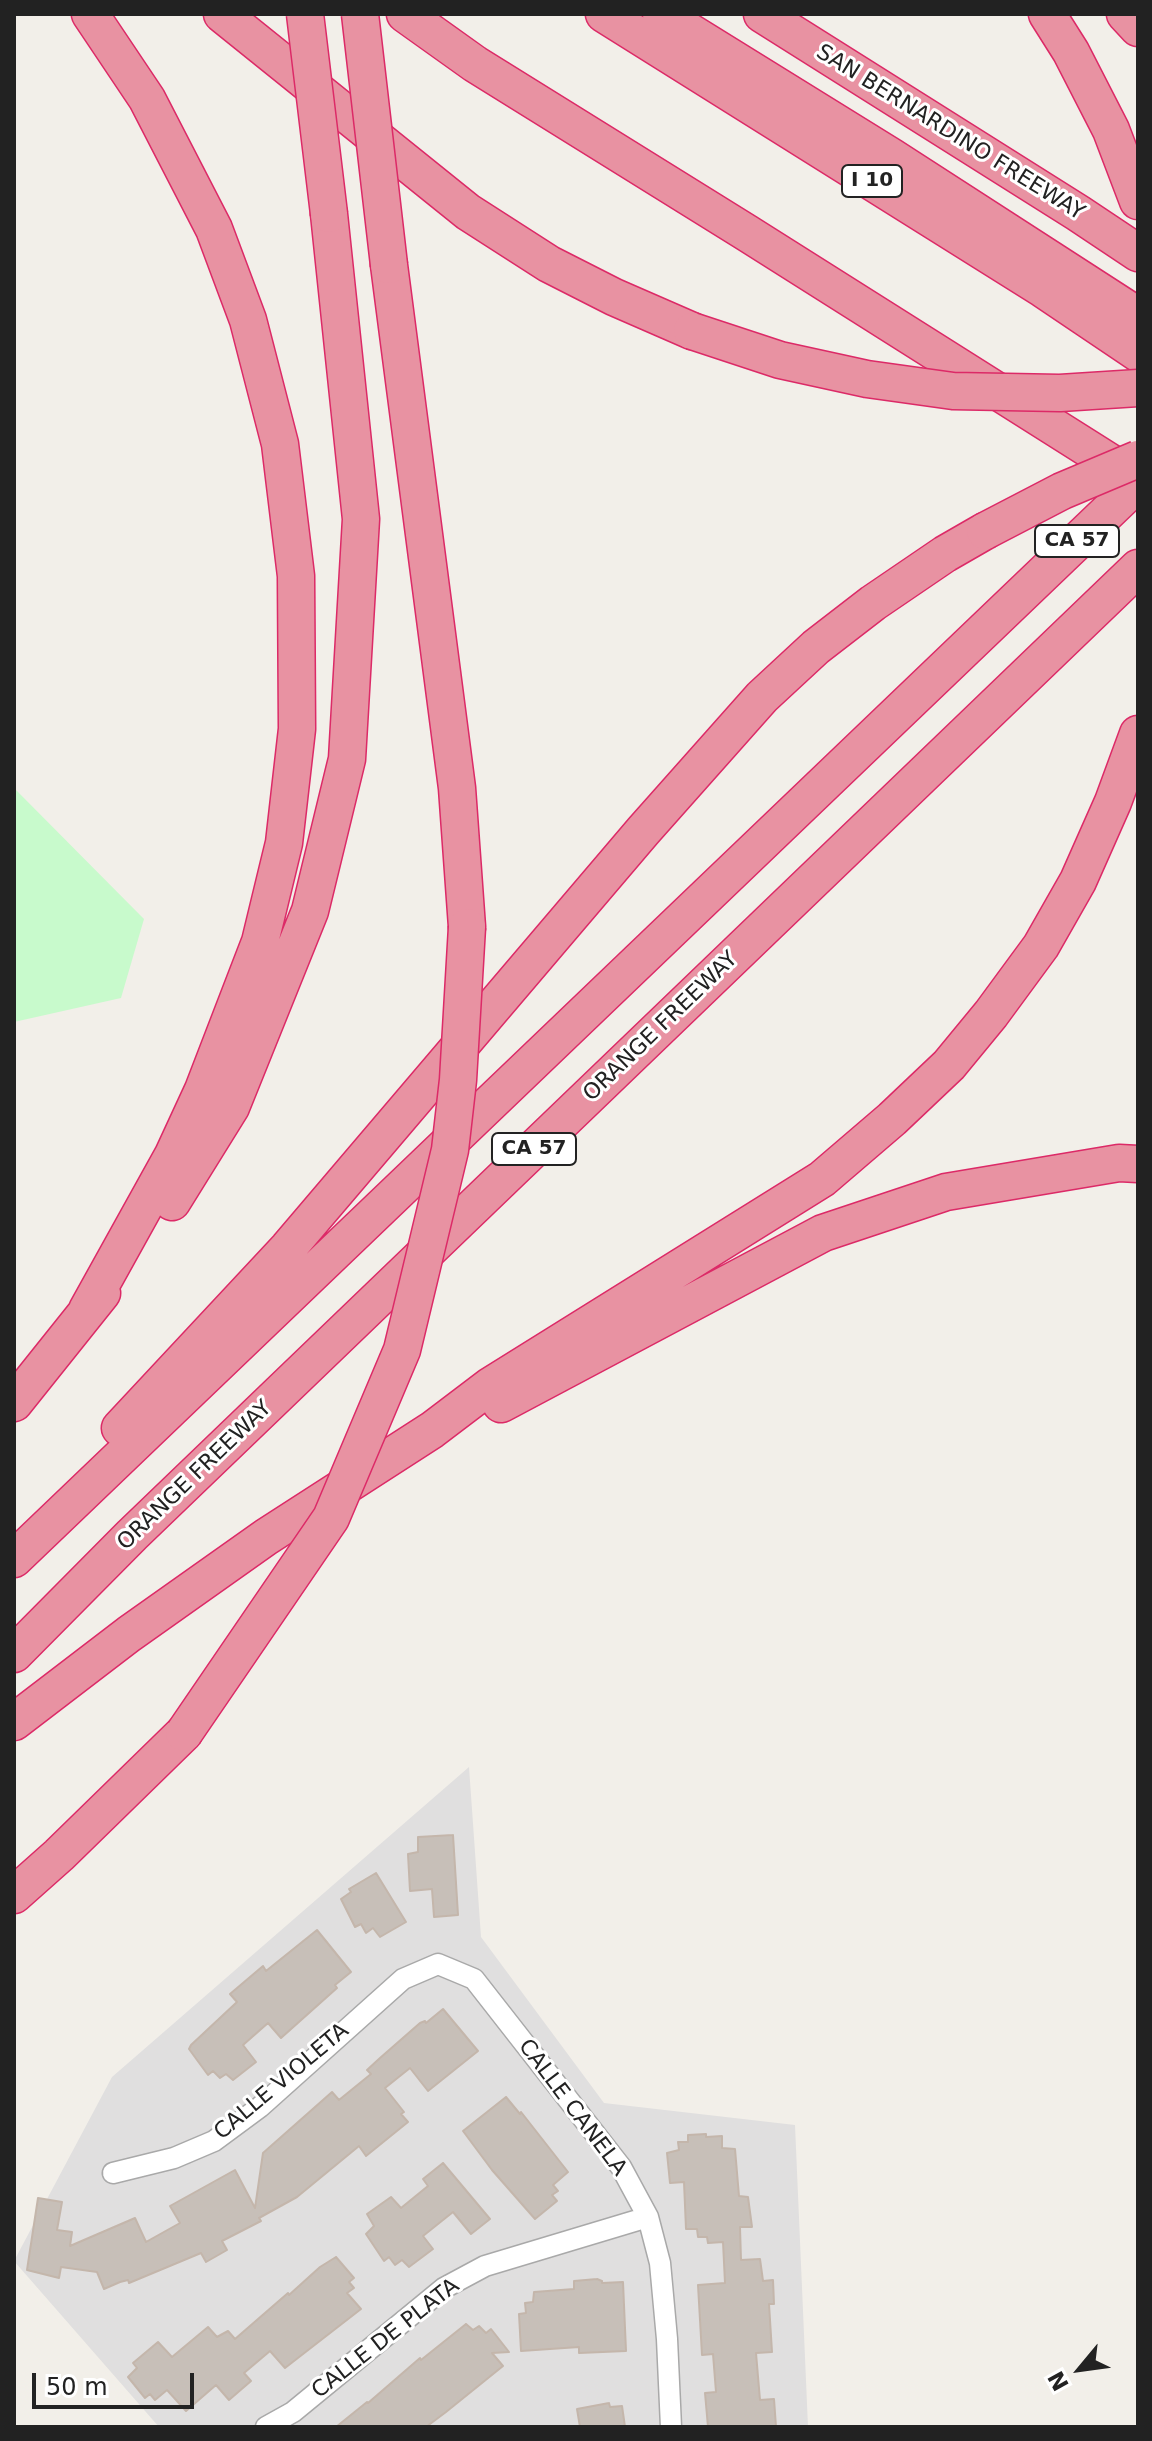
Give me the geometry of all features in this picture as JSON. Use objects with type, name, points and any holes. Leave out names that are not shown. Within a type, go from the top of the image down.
[{"type":"highway","points":[[87,1310],[173,1155],[203,1090],[260,942],[284,843],[297,729],[296,576],[280,444],[248,320],[214,229],[153,112],[90,14]]},
{"type":"highway","points":[[222,14],[468,212],[549,264],[692,331],[780,360],[867,379],[953,391],[1060,393],[1138,388]]},
{"type":"highway","points":[[14,1403],[87,1310],[151,1237],[231,1107],[310,911],[347,759],[361,519],[305,14]]},
{"type":"highway","points":[[14,1895],[184,1733],[331,1518],[402,1350],[450,1150],[458,1080],[467,927],[457,788],[389,265],[360,14]]},
{"type":"highway","points":[[405,14],[475,64],[1138,481]]},
{"type":"highway","name":"I 10","points":[[604,14],[1043,289],[1138,353]]},
{"type":"highway","points":[[661,14],[892,157],[1138,316]]},
{"type":"highway","name":"SAN BERNARDINO FREEWAY","points":[[762,14],[1138,253]]},
{"type":"highway","points":[[1047,14],[1071,52],[1111,130],[1138,201]]},
{"type":"highway","points":[[1125,14],[1138,28]]},
{"type":"highway","points":[[14,1550],[154,1390],[288,1248],[762,697],[816,647],[945,554],[1062,491],[1138,459]]},
{"type":"highway","name":"CA 57","points":[[14,1559],[1138,481]]},
{"type":"highway","name":"ORANGE FREEWAY","points":[[14,1654],[132,1535],[1138,568]]},
{"type":"highway","points":[[14,1722],[129,1634],[266,1537],[432,1430],[490,1386],[822,1179],[892,1119],[949,1065],[1041,946],[1071,894],[1113,802],[1138,734]]},
{"type":"highway","points":[[432,1430],[508,1401],[823,1233],[946,1192],[1119,1163],[1138,1164]]},
{"type":"street","name":"CALLE VIOLETA","points":[[113,2173],[174,2158],[214,2141],[260,2107],[403,1979],[438,1964]]},
{"type":"street","name":"CALLE CANELA","points":[[438,1964],[474,1979],[621,2167],[648,2217],[660,2263],[671,2427]]},
{"type":"street","name":"CALLE DE PLATA","points":[[266,2427],[293,2412],[444,2288],[485,2266],[648,2217]]},
{"type":"shaded area","points":[[469,1767],[481,1937],[604,2103],[795,2125],[808,2427],[159,2427],[14,2261],[112,2077]]},
{"type":"green space","points":[[14,788],[144,919],[121,998],[14,1022]]},
{"type":"building","points":[[453,1835],[458,1915],[434,1917],[432,1889],[410,1891],[408,1854],[418,1852],[418,1837]]},
{"type":"building","points":[[376,1873],[406,1922],[380,1937],[373,1928],[366,1933],[361,1924],[355,1927],[341,1899],[351,1892],[349,1889]]},
{"type":"building","points":[[317,1930],[351,1972],[281,2038],[268,2023],[243,2045],[256,2062],[233,2080],[226,2074],[220,2078],[213,2071],[208,2075],[189,2049],[191,2045],[237,2002],[230,1994],[263,1966],[266,1971]]},
{"type":"building","points":[[443,2009],[478,2051],[428,2091],[410,2068],[385,2088],[408,2122],[366,2156],[359,2146],[297,2197],[259,2218],[261,2221],[222,2241],[227,2250],[206,2262],[201,2253],[129,2283],[128,2280],[104,2289],[97,2272],[61,2267],[59,2278],[27,2270],[38,2198],[62,2202],[57,2230],[72,2232],[70,2246],[135,2218],[146,2242],[180,2223],[170,2206],[235,2170],[255,2208],[263,2153],[332,2092],[339,2100],[371,2074],[367,2070],[420,2023],[426,2023]]},
{"type":"building","points":[[506,2097],[568,2172],[553,2185],[558,2191],[552,2195],[557,2201],[535,2219],[463,2131]]},
{"type":"building","points":[[706,2134],[706,2137],[722,2136],[722,2148],[735,2149],[739,2196],[748,2197],[752,2227],[740,2227],[741,2260],[760,2259],[763,2281],[773,2280],[774,2304],[769,2304],[772,2352],[756,2353],[760,2400],[774,2399],[776,2427],[708,2427],[705,2393],[716,2392],[713,2354],[702,2355],[698,2285],[725,2283],[723,2242],[708,2243],[707,2237],[698,2237],[697,2229],[686,2229],[684,2182],[670,2183],[667,2153],[679,2150],[678,2142],[688,2142],[688,2135]]},
{"type":"building","points":[[443,2163],[490,2219],[471,2234],[453,2212],[423,2236],[433,2249],[409,2267],[402,2260],[395,2265],[389,2257],[384,2261],[366,2234],[374,2226],[367,2214],[391,2197],[401,2208],[428,2186],[423,2179]]},
{"type":"building","points":[[336,2257],[354,2278],[349,2282],[354,2288],[347,2293],[361,2309],[285,2368],[270,2351],[244,2373],[251,2381],[229,2400],[216,2385],[186,2411],[167,2390],[155,2400],[150,2394],[145,2398],[128,2377],[137,2368],[133,2363],[158,2342],[172,2357],[208,2327],[217,2337],[228,2331],[235,2339]]},
{"type":"building","points":[[597,2279],[602,2283],[623,2282],[626,2351],[579,2353],[579,2347],[521,2351],[519,2314],[526,2313],[525,2303],[533,2302],[534,2292],[574,2289],[574,2281]]},
{"type":"building","points":[[466,2324],[473,2330],[479,2326],[486,2333],[491,2329],[509,2352],[492,2353],[503,2366],[446,2412],[426,2427],[336,2427],[420,2358]]},
{"type":"building","points":[[609,2403],[610,2407],[622,2406],[625,2427],[580,2427],[577,2409]]}]
